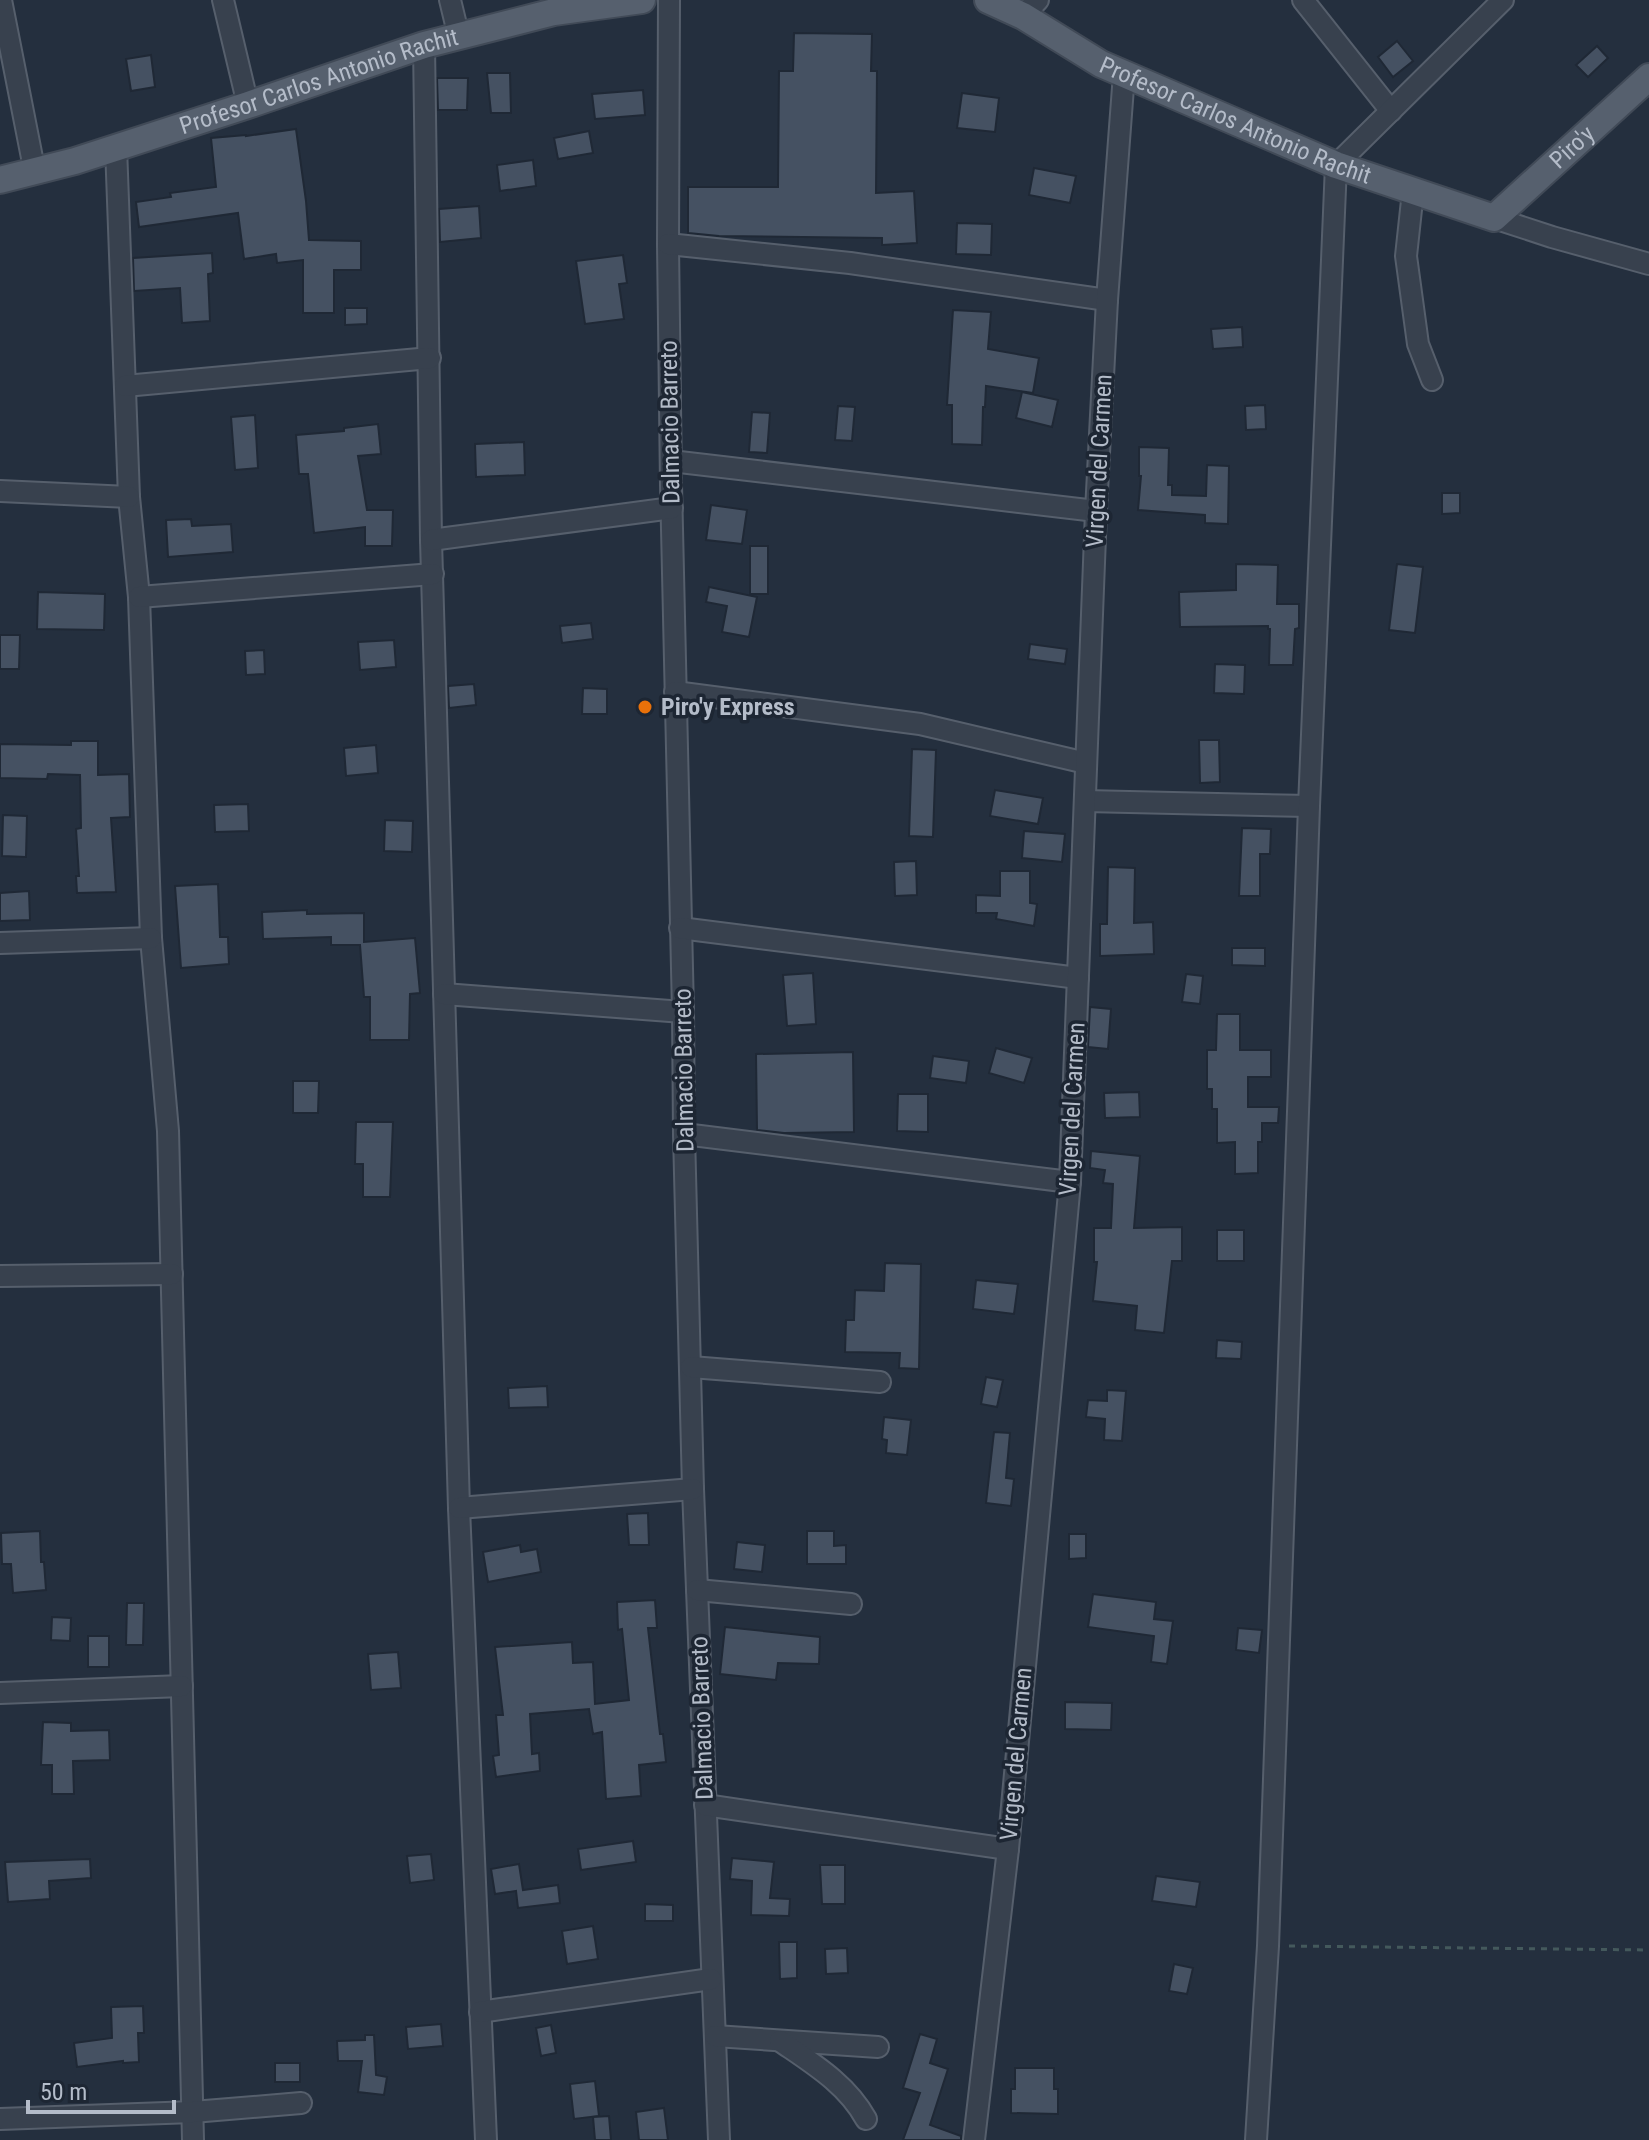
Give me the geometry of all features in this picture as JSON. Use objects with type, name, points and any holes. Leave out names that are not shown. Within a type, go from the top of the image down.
[{"type":"main road","name":"Profesor Carlos Antonio Rachit","points":[[0,180],[35,173],[424,45],[554,12],[642,0]]},
{"type":"main road","name":"Profesor Carlos Antonio Rachit","points":[[988,0],[1031,8],[1101,64],[1124,74],[1336,165],[1494,218]]},
{"type":"main road","name":"Piro'y","points":[[1494,218],[1649,77]]},
{"type":"street","points":[[1,0],[35,173]]},
{"type":"street","points":[[223,0],[248,105]]},
{"type":"street","points":[[450,0],[459,37]]},
{"type":"street","name":"Dalmacio Barreto","points":[[669,0],[668,244],[684,1134],[693,1489],[719,2140]]},
{"type":"street","points":[[1303,0],[1391,111]]},
{"type":"street","points":[[1256,2140],[1268,1946],[1309,806],[1336,165],[1503,0]]},
{"type":"street","points":[[424,45],[431,540],[459,1508],[486,2140]]},
{"type":"street","name":"Virgen del Carmen","points":[[974,2140],[1008,1849],[1070,1182],[1096,511],[1107,300],[1124,74]]},
{"type":"street","points":[[116,147],[129,497],[139,597],[151,938],[168,1131],[193,2140]]},
{"type":"street","points":[[1413,191],[1406,256],[1418,344],[1432,380]]},
{"type":"street","points":[[1494,218],[1649,264]]},
{"type":"street","points":[[668,244],[850,263],[1107,300]]},
{"type":"street","points":[[125,386],[430,358]]},
{"type":"street","points":[[671,461],[1096,511]]},
{"type":"street","points":[[0,491],[129,497]]},
{"type":"street","points":[[431,540],[672,508]]},
{"type":"street","points":[[139,597],[433,574]]},
{"type":"street","points":[[675,692],[920,724],[1086,763]]},
{"type":"street","points":[[1085,801],[1309,806]]},
{"type":"street","points":[[680,928],[1078,978]]},
{"type":"street","points":[[0,943],[151,938]]},
{"type":"street","points":[[444,994],[683,1012]]},
{"type":"street","points":[[684,1134],[1070,1182]]},
{"type":"street","points":[[0,1276],[172,1274]]},
{"type":"street","points":[[691,1367],[880,1382]]},
{"type":"street","points":[[459,1508],[693,1489]]},
{"type":"street","points":[[697,1590],[851,1604]]},
{"type":"street","points":[[0,1693],[182,1686]]},
{"type":"street","points":[[705,1805],[1008,1849]]},
{"type":"street","points":[[480,2012],[711,1979]]},
{"type":"street","points":[[715,2036],[878,2047]]},
{"type":"street","points":[[780,2041],[821,2069],[854,2099],[866,2119]]},
{"type":"street","points":[[0,2119],[193,2112],[301,2103]]},
{"type":"path","points":[[1268,1946],[1649,1950]]},
{"type":"building","points":[[794,33],[872,34],[871,71],[877,71],[876,193],[914,191],[917,243],[882,245],[882,238],[688,233],[688,187],[778,187],[779,71],[793,71]]},
{"type":"building","points":[[1397,41],[1413,61],[1393,77],[1378,57]]},
{"type":"building","points":[[1597,46],[1608,58],[1588,77],[1576,65]]},
{"type":"building","points":[[151,55],[155,87],[131,91],[126,59]]},
{"type":"building","points":[[487,73],[510,73],[511,113],[491,113]]},
{"type":"building","points":[[437,78],[468,78],[467,110],[438,110]]},
{"type":"building","points":[[643,90],[645,115],[595,119],[592,94]]},
{"type":"building","points":[[962,93],[999,98],[995,132],[957,128]]},
{"type":"building","points":[[296,129],[309,240],[361,241],[361,270],[334,270],[334,313],[303,313],[303,260],[277,263],[276,254],[244,259],[238,213],[139,227],[136,202],[171,197],[170,193],[216,187],[211,138]]},
{"type":"building","points":[[589,131],[593,153],[558,159],[554,138]]},
{"type":"building","points":[[533,160],[536,186],[500,191],[497,165]]},
{"type":"building","points":[[1034,168],[1076,176],[1070,203],[1029,195]]},
{"type":"building","points":[[479,206],[481,238],[440,242],[439,209]]},
{"type":"building","points":[[957,223],[992,224],[991,255],[956,254]]},
{"type":"building","points":[[212,253],[213,273],[208,274],[210,321],[182,323],[180,288],[134,291],[133,258]]},
{"type":"building","points":[[623,255],[627,283],[619,284],[624,319],[585,324],[576,261]]},
{"type":"building","points":[[345,308],[367,308],[367,324],[345,325]]},
{"type":"building","points":[[953,310],[991,312],[988,349],[1039,358],[1033,393],[986,386],[982,445],[952,444],[952,405],[947,405]]},
{"type":"building","points":[[1242,327],[1243,347],[1213,349],[1211,329]]},
{"type":"building","points":[[1022,392],[1058,400],[1052,427],[1016,418]]},
{"type":"building","points":[[1265,405],[1266,429],[1246,430],[1245,406]]},
{"type":"building","points":[[838,406],[855,407],[852,441],[835,440]]},
{"type":"building","points":[[752,412],[770,413],[767,453],[749,452]]},
{"type":"building","points":[[255,415],[258,468],[235,470],[231,417]]},
{"type":"building","points":[[378,424],[381,454],[358,456],[367,510],[393,510],[392,546],[365,546],[365,527],[314,533],[308,474],[299,474],[296,435],[344,431],[344,428]]},
{"type":"building","points":[[524,442],[525,475],[476,477],[475,444]]},
{"type":"building","points":[[1139,447],[1169,448],[1168,485],[1172,485],[1172,495],[1206,496],[1207,465],[1229,466],[1228,524],[1205,523],[1205,515],[1138,510],[1141,476]]},
{"type":"building","points":[[1442,493],[1460,493],[1460,513],[1442,514]]},
{"type":"building","points":[[711,505],[747,510],[742,544],[706,540]]},
{"type":"building","points":[[191,519],[192,526],[231,524],[233,552],[168,557],[166,520]]},
{"type":"building","points":[[750,546],[768,546],[768,594],[750,594]]},
{"type":"building","points":[[1236,564],[1278,565],[1277,604],[1299,604],[1293,665],[1269,665],[1268,626],[1180,627],[1179,592],[1236,590]]},
{"type":"building","points":[[1397,564],[1423,567],[1415,633],[1389,630]]},
{"type":"building","points":[[709,587],[757,597],[749,637],[722,632],[727,606],[706,602]]},
{"type":"building","points":[[38,592],[105,594],[104,630],[37,629]]},
{"type":"building","points":[[591,623],[593,639],[562,643],[560,626]]},
{"type":"building","points":[[0,635],[20,635],[19,669],[0,669]]},
{"type":"building","points":[[394,640],[396,667],[360,670],[358,642]]},
{"type":"building","points":[[1030,644],[1067,649],[1065,664],[1028,659]]},
{"type":"building","points":[[264,650],[265,674],[246,675],[245,651]]},
{"type":"building","points":[[1215,664],[1245,665],[1244,694],[1214,693]]},
{"type":"building","points":[[474,684],[476,705],[449,708],[448,686]]},
{"type":"building","points":[[583,688],[607,689],[607,714],[582,714]]},
{"type":"building","points":[[1199,740],[1219,740],[1220,782],[1200,783]]},
{"type":"building","points":[[71,741],[98,741],[98,775],[129,774],[130,817],[111,818],[116,892],[77,893],[76,829],[81,828],[80,775],[48,774],[47,779],[0,778],[0,744],[71,745]]},
{"type":"building","points":[[376,745],[378,773],[346,776],[344,748]]},
{"type":"building","points":[[912,749],[936,750],[933,837],[909,836]]},
{"type":"building","points":[[995,790],[1043,798],[1038,824],[990,816]]},
{"type":"building","points":[[248,804],[249,831],[215,832],[214,805]]},
{"type":"building","points":[[3,815],[27,816],[26,857],[2,856]]},
{"type":"building","points":[[385,820],[413,821],[412,852],[384,851]]},
{"type":"building","points":[[1242,828],[1271,829],[1270,854],[1260,854],[1260,896],[1239,896]]},
{"type":"building","points":[[1024,831],[1065,834],[1062,862],[1022,858]]},
{"type":"building","points":[[916,861],[917,895],[895,896],[894,862]]},
{"type":"building","points":[[1108,867],[1135,868],[1134,923],[1153,922],[1154,954],[1100,956],[1100,924],[1107,924]]},
{"type":"building","points":[[1000,871],[1030,871],[1030,903],[1037,904],[1034,926],[996,919],[997,913],[976,913],[976,895],[1000,896]]},
{"type":"building","points":[[218,884],[220,937],[228,937],[229,964],[181,968],[175,886]]},
{"type":"building","points":[[29,891],[30,920],[0,921],[0,893]]},
{"type":"building","points":[[307,910],[307,914],[364,913],[364,942],[415,938],[420,993],[410,994],[409,1040],[370,1040],[370,997],[364,997],[360,945],[331,945],[331,937],[263,939],[262,912]]},
{"type":"building","points":[[1232,948],[1265,948],[1265,966],[1232,965]]},
{"type":"building","points":[[813,973],[816,1024],[787,1026],[783,975]]},
{"type":"building","points":[[1186,974],[1203,976],[1200,1004],[1182,1002]]},
{"type":"building","points":[[1090,1007],[1111,1009],[1108,1049],[1088,1047]]},
{"type":"building","points":[[1217,1014],[1240,1014],[1240,1050],[1271,1050],[1271,1077],[1248,1077],[1248,1107],[1279,1107],[1278,1123],[1262,1123],[1262,1142],[1258,1142],[1258,1173],[1235,1174],[1235,1142],[1217,1143],[1217,1109],[1212,1109],[1212,1089],[1207,1089],[1207,1050],[1216,1050]]},
{"type":"building","points":[[996,1048],[1032,1058],[1024,1083],[989,1073]]},
{"type":"building","points":[[853,1052],[854,1132],[784,1133],[757,1130],[756,1054]]},
{"type":"building","points":[[933,1056],[969,1061],[966,1083],[930,1078]]},
{"type":"building","points":[[293,1081],[319,1081],[318,1113],[293,1113]]},
{"type":"building","points":[[1139,1092],[1140,1117],[1105,1118],[1104,1093]]},
{"type":"building","points":[[898,1094],[928,1094],[928,1132],[897,1131]]},
{"type":"building","points":[[356,1122],[393,1122],[390,1197],[363,1197],[363,1164],[355,1164]]},
{"type":"building","points":[[1091,1151],[1140,1156],[1134,1228],[1182,1227],[1182,1261],[1172,1261],[1164,1333],[1135,1330],[1137,1306],[1093,1301],[1097,1262],[1094,1262],[1094,1228],[1111,1228],[1113,1184],[1103,1183],[1105,1170],[1090,1168]]},
{"type":"building","points":[[1217,1230],[1244,1230],[1244,1261],[1217,1261]]},
{"type":"building","points":[[885,1263],[921,1264],[919,1369],[899,1368],[900,1353],[845,1352],[846,1320],[854,1320],[855,1290],[884,1291]]},
{"type":"building","points":[[976,1280],[1018,1284],[1014,1314],[973,1309]]},
{"type":"building","points":[[1217,1340],[1242,1342],[1241,1359],[1216,1358]]},
{"type":"building","points":[[986,1377],[1003,1380],[997,1407],[981,1404]]},
{"type":"building","points":[[547,1386],[548,1407],[509,1408],[508,1388]]},
{"type":"building","points":[[1107,1390],[1126,1391],[1122,1441],[1104,1440],[1105,1419],[1086,1417],[1088,1400],[1107,1401]]},
{"type":"building","points":[[884,1417],[911,1420],[907,1455],[886,1453],[887,1440],[882,1439]]},
{"type":"building","points":[[994,1432],[1010,1433],[1006,1478],[1014,1479],[1011,1506],[986,1503]]},
{"type":"building","points":[[648,1513],[649,1545],[629,1545],[627,1514]]},
{"type":"building","points":[[40,1531],[46,1590],[13,1593],[11,1564],[2,1564],[1,1533]]},
{"type":"building","points":[[807,1531],[834,1531],[834,1546],[846,1545],[846,1564],[807,1564]]},
{"type":"building","points":[[1069,1534],[1086,1534],[1086,1558],[1069,1559]]},
{"type":"building","points":[[737,1542],[765,1545],[762,1572],[734,1569]]},
{"type":"building","points":[[520,1545],[521,1552],[537,1549],[541,1572],[488,1582],[483,1552]]},
{"type":"building","points":[[1093,1594],[1156,1602],[1154,1619],[1173,1621],[1167,1664],[1151,1662],[1154,1636],[1088,1627]]},
{"type":"building","points":[[655,1600],[657,1628],[648,1628],[666,1762],[639,1765],[641,1796],[606,1799],[602,1732],[593,1734],[589,1709],[530,1714],[532,1754],[539,1753],[540,1771],[496,1777],[493,1756],[499,1755],[496,1715],[503,1715],[495,1647],[572,1642],[573,1663],[593,1662],[595,1704],[629,1700],[622,1629],[618,1630],[617,1602]]},
{"type":"building","points":[[127,1603],[144,1603],[143,1645],[126,1645]]},
{"type":"building","points":[[52,1617],[71,1618],[70,1641],[51,1640]]},
{"type":"building","points":[[725,1627],[820,1637],[819,1664],[778,1663],[776,1680],[720,1674]]},
{"type":"building","points":[[1238,1628],[1262,1630],[1259,1653],[1236,1650]]},
{"type":"building","points":[[88,1636],[109,1636],[109,1667],[88,1667]]},
{"type":"building","points":[[398,1652],[401,1688],[371,1690],[368,1654]]},
{"type":"building","points":[[1065,1702],[1112,1703],[1111,1730],[1065,1729]]},
{"type":"building","points":[[43,1722],[71,1723],[71,1731],[109,1730],[110,1760],[73,1761],[74,1794],[52,1794],[52,1765],[41,1765]]},
{"type":"building","points":[[633,1841],[636,1862],[581,1870],[578,1849]]},
{"type":"building","points":[[431,1854],[434,1880],[410,1883],[407,1856]]},
{"type":"building","points":[[732,1858],[774,1862],[770,1898],[790,1899],[789,1916],[751,1915],[752,1881],[730,1879]]},
{"type":"building","points":[[90,1859],[91,1878],[49,1881],[50,1899],[8,1902],[5,1862]]},
{"type":"building","points":[[519,1864],[523,1890],[558,1885],[560,1903],[518,1908],[516,1891],[495,1894],[491,1869]]},
{"type":"building","points":[[820,1865],[845,1865],[845,1904],[822,1904]]},
{"type":"building","points":[[1156,1876],[1200,1882],[1196,1907],[1152,1901]]},
{"type":"building","points":[[645,1904],[673,1905],[673,1921],[645,1921]]},
{"type":"building","points":[[593,1926],[598,1959],[567,1964],[562,1931]]},
{"type":"building","points":[[779,1942],[797,1942],[797,1978],[780,1979]]},
{"type":"building","points":[[847,1948],[848,1973],[826,1974],[825,1949]]},
{"type":"building","points":[[1174,1964],[1193,1968],[1187,1994],[1169,1991]]},
{"type":"building","points":[[143,2006],[144,2033],[138,2033],[139,2062],[77,2067],[74,2043],[112,2038],[111,2007]]},
{"type":"building","points":[[441,2024],[443,2046],[408,2049],[406,2027]]},
{"type":"building","points":[[551,2025],[556,2053],[541,2056],[536,2028]]},
{"type":"building","points":[[920,2034],[937,2039],[930,2063],[948,2069],[930,2125],[961,2136],[961,2140],[903,2140],[920,2093],[903,2088]]},
{"type":"building","points":[[365,2035],[374,2035],[376,2075],[387,2077],[384,2095],[358,2092],[362,2061],[338,2061],[337,2041],[365,2040]]},
{"type":"building","points":[[275,2063],[300,2063],[300,2082],[275,2082]]},
{"type":"building","points":[[1015,2068],[1054,2068],[1058,2114],[1011,2113]]},
{"type":"building","points":[[595,2081],[599,2116],[574,2119],[570,2084]]},
{"type":"building","points":[[664,2108],[668,2140],[639,2140],[636,2112]]},
{"type":"building","points":[[609,2116],[611,2140],[595,2140],[593,2117]]},
{"type":"place","name":"Piro'y Express","points":[[645,707]]}]
